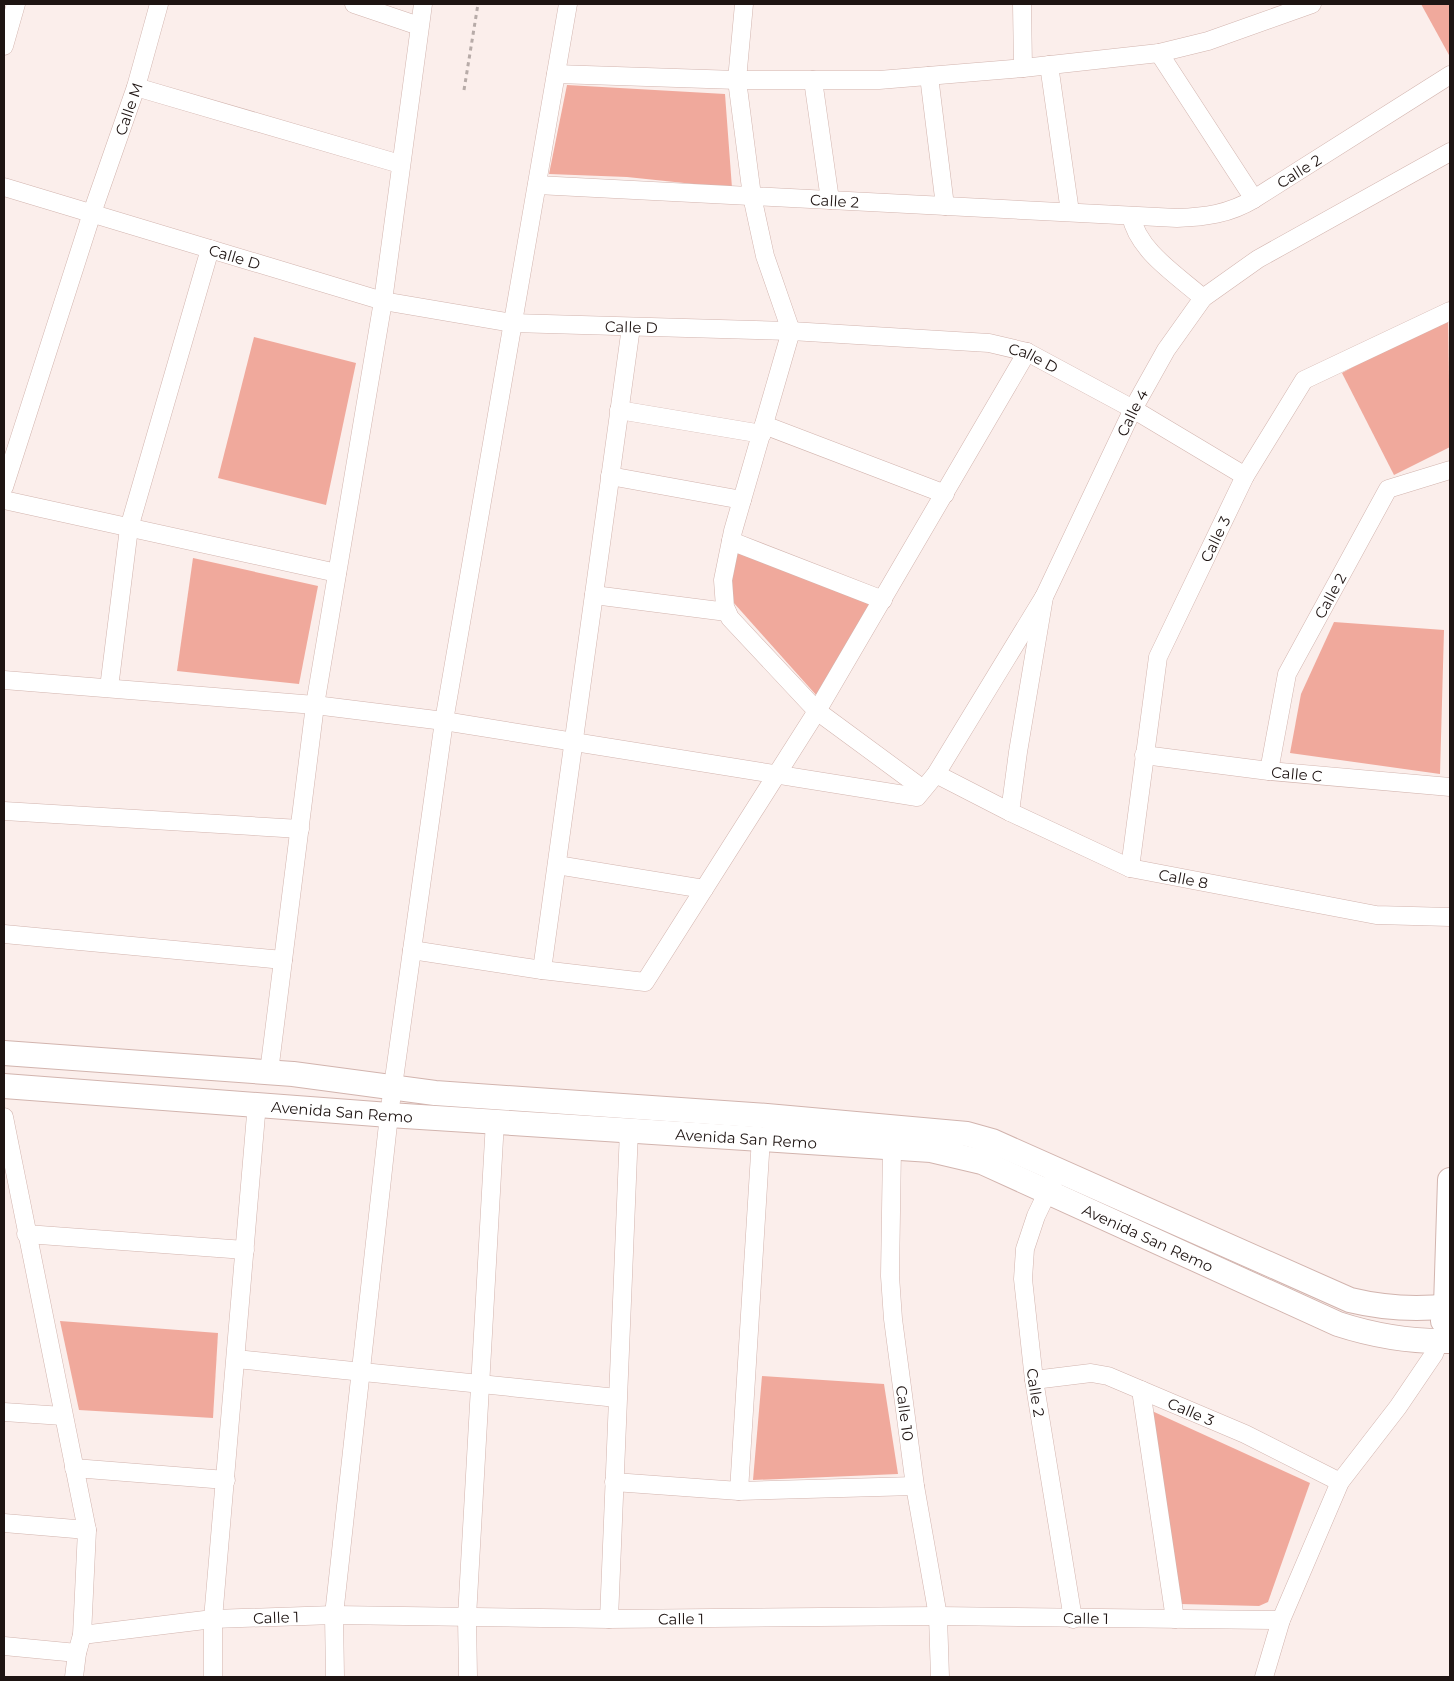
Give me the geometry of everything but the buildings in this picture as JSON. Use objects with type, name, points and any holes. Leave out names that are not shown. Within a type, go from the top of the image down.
[{"type":"main road","name":"Avenida San Remo","points":[[4,1053],[269,1072],[350,1080],[393,1089],[777,1117],[951,1132],[992,1141],[1350,1300],[1378,1307],[1412,1309],[1448,1306]]},
{"type":"main road","name":"Avenida San Remo","points":[[4,1086],[257,1103],[389,1115],[931,1150],[982,1162],[1338,1324],[1370,1334],[1404,1340],[1445,1341]]},
{"type":"main road","points":[[1445,1341],[1448,1306],[1450,1180]]},
{"type":"street","points":[[4,46],[16,4]]},
{"type":"street","name":"Calle M","points":[[4,487],[92,213],[136,87],[160,4]]},
{"type":"street","points":[[354,4],[419,26]]},
{"type":"street","points":[[269,1072],[315,705],[383,301],[423,4]]},
{"type":"street","points":[[336,1677],[334,1615],[389,1115],[444,722],[568,4]]},
{"type":"street","points":[[744,4],[737,80],[752,196],[765,256],[791,331],[731,541],[724,580],[727,612],[730,618],[817,711],[923,789]]},
{"type":"street","points":[[1022,4],[1023,68]]},
{"type":"street","points":[[556,74],[737,80],[879,80],[1023,68],[1159,53],[1208,41],[1312,4]]},
{"type":"street","points":[[1159,53],[1254,199]]},
{"type":"street","points":[[1049,65],[1070,212]]},
{"type":"street","name":"Calle 2","points":[[536,185],[1131,216],[1176,218],[1207,216],[1227,212],[1254,199],[1450,75]]},
{"type":"street","points":[[929,76],[945,206]]},
{"type":"street","points":[[814,80],[830,200]]},
{"type":"street","points":[[136,87],[400,164]]},
{"type":"street","name":"Calle 4","points":[[1010,812],[1044,596],[1133,408],[1166,350],[1203,298],[1258,259],[1450,152]]},
{"type":"street","name":"Calle D","points":[[4,187],[383,301],[512,323],[791,331],[989,343],[1027,352],[1133,408],[1245,476]]},
{"type":"street","points":[[1131,216],[1134,229],[1143,244],[1203,298]]},
{"type":"street","points":[[110,688],[129,528],[210,249]]},
{"type":"street","name":"Calle 3","points":[[1130,868],[1158,656],[1245,476],[1304,380],[1450,312]]},
{"type":"street","points":[[542,970],[631,327]]},
{"type":"street","points":[[412,950],[542,970],[645,982],[817,711],[1027,352]]},
{"type":"street","points":[[619,410],[763,430],[945,494]]},
{"type":"street","name":"Calle 2","points":[[1269,771],[1286,674],[1388,489],[1450,470]]},
{"type":"street","points":[[610,476],[742,500]]},
{"type":"street","points":[[4,500],[337,573]]},
{"type":"street","points":[[731,541],[883,600]]},
{"type":"street","points":[[594,595],[727,612]]},
{"type":"street","points":[[4,680],[315,705],[444,722],[916,797],[936,774],[1044,596]]},
{"type":"street","name":"Calle C","points":[[1144,756],[1269,771],[1450,787]]},
{"type":"street","name":"Calle 8","points":[[936,774],[1010,812],[1130,868],[1376,915],[1450,917]]},
{"type":"street","points":[[4,811],[300,829]]},
{"type":"street","points":[[557,866],[704,889]]},
{"type":"street","points":[[4,934],[283,960]]},
{"type":"street","points":[[213,1677],[213,1619],[257,1103]]},
{"type":"street","points":[[4,1118],[87,1530],[82,1635],[77,1653],[74,1677]]},
{"type":"street","points":[[468,1677],[466,1617],[495,1121]]},
{"type":"street","points":[[609,1619],[629,1130]]},
{"type":"street","points":[[739,1491],[761,1138]]},
{"type":"street","name":"Calle 10","points":[[892,1148],[890,1276],[893,1319],[915,1486],[938,1616],[940,1677]]},
{"type":"street","name":"Calle 2","points":[[1058,1170],[1025,1248],[1023,1279],[1034,1380],[1073,1619]]},
{"type":"street","points":[[26,1234],[245,1250]]},
{"type":"street","points":[[1264,1677],[1281,1620],[1340,1482],[1445,1341]]},
{"type":"street","points":[[236,1360],[618,1398]]},
{"type":"street","name":"Calle 3","points":[[1034,1380],[1091,1373],[1108,1376],[1245,1434],[1340,1482]]},
{"type":"street","points":[[1141,1390],[1175,1619]]},
{"type":"street","points":[[4,1412],[63,1416]]},
{"type":"street","points":[[74,1468],[226,1480]]},
{"type":"street","points":[[614,1482],[739,1491],[915,1486]]},
{"type":"street","points":[[4,1523],[87,1530]]},
{"type":"street","name":"Calle 1","points":[[82,1635],[213,1619],[334,1615],[609,1619],[938,1616],[1281,1620]]},
{"type":"street","points":[[4,1646],[77,1653]]},
{"type":"path","points":[[464,90],[478,4]]},
{"type":"shaded area","points":[[1421,4],[1450,4],[1449,55]]},
{"type":"shaded area","points":[[567,85],[725,94],[732,188],[627,177],[549,174]]},
{"type":"shaded area","points":[[1448,314],[1450,447],[1394,475],[1342,373]]},
{"type":"shaded area","points":[[254,337],[356,363],[326,505],[218,478]]},
{"type":"shaded area","points":[[738,549],[871,601],[817,696],[733,602],[732,581]]},
{"type":"shaded area","points":[[193,558],[318,586],[299,684],[177,671]]},
{"type":"shaded area","points":[[1334,622],[1444,630],[1440,774],[1290,753],[1301,694]]},
{"type":"shaded area","points":[[60,1321],[218,1333],[213,1418],[79,1410]]},
{"type":"shaded area","points":[[762,1376],[884,1384],[898,1474],[753,1480]]},
{"type":"shaded area","points":[[1152,1411],[1310,1483],[1268,1602],[1259,1606],[1180,1604]]}]
